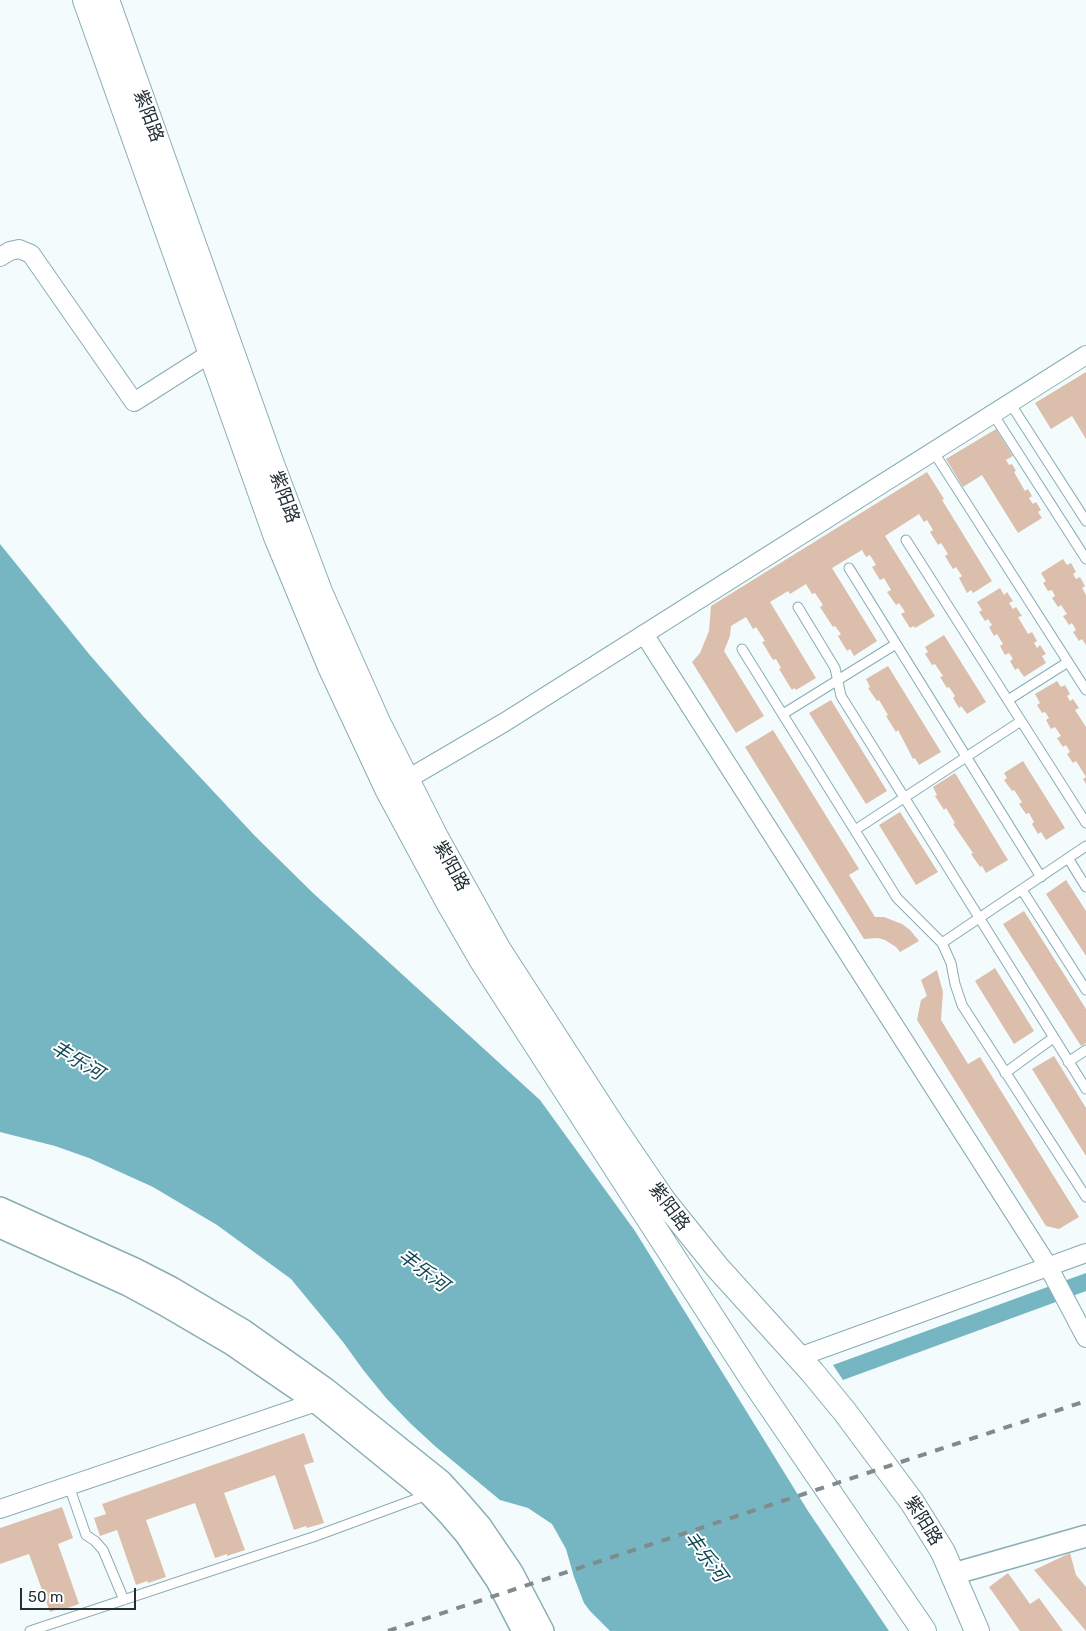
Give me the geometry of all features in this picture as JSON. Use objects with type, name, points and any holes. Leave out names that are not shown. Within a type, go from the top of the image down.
[{"type":"main road","name":"紫阳路","points":[[85,0],[276,537],[330,667],[388,790],[449,904],[485,966],[754,1382],[924,1631]]},
{"type":"main road","name":"紫阳路","points":[[107,0],[296,529],[349,659],[406,780],[453,870],[499,950],[638,1164],[664,1200],[717,1266],[799,1357],[845,1412],[912,1502],[943,1552],[977,1631]]},
{"type":"street","points":[[0,257],[14,249],[24,250],[31,254],[134,402],[211,353]]},
{"type":"street","points":[[406,780],[505,722],[1086,355]]},
{"type":"street","points":[[644,634],[1051,1271],[1086,1338]]},
{"type":"street","points":[[0,1208],[135,1269],[172,1288],[243,1330],[326,1388],[441,1481],[461,1503],[480,1525],[512,1572],[543,1631]]},
{"type":"street","points":[[0,1227],[128,1285],[163,1304],[234,1345],[316,1402],[429,1494],[466,1535],[482,1558],[501,1588],[523,1631]]},
{"type":"street","points":[[799,1357],[1051,1271],[1086,1253]]},
{"type":"street","points":[[0,1509],[316,1402]]},
{"type":"street","points":[[953,1574],[1086,1536]]},
{"type":"lane","points":[[1010,403],[1086,521]]},
{"type":"lane","points":[[993,414],[1086,559]]},
{"type":"lane","points":[[934,451],[1086,690]]},
{"type":"lane","points":[[906,540],[1086,823]]},
{"type":"lane","points":[[849,568],[1040,877]]},
{"type":"lane","points":[[798,607],[836,668],[841,696],[1086,1089]]},
{"type":"lane","points":[[783,714],[896,644]]},
{"type":"lane","points":[[742,648],[897,898],[942,943],[951,963],[962,1005],[1086,1197]]},
{"type":"lane","points":[[1008,700],[1068,662]]},
{"type":"lane","points":[[855,830],[1021,721]]},
{"type":"lane","points":[[942,943],[1086,846]]},
{"type":"lane","points":[[1068,858],[1086,887]]},
{"type":"lane","points":[[1022,890],[1086,990]]},
{"type":"lane","points":[[1005,1073],[1053,1038]]},
{"type":"lane","points":[[1068,1062],[1086,1050]]},
{"type":"lane","points":[[69,1486],[86,1535],[103,1550],[124,1600]]},
{"type":"lane","points":[[30,1631],[313,1537],[429,1494]]},
{"type":"water","name":"丰乐河","points":[[0,544],[89,654],[143,716],[255,836],[313,893],[540,1100],[635,1231],[808,1511],[889,1631],[610,1631],[584,1603],[566,1549],[552,1524],[528,1508],[500,1500],[410,1423],[386,1398],[291,1279],[217,1225],[153,1187],[89,1158],[55,1146],[0,1132]]},
{"type":"water","points":[[1086,1273],[1086,1291],[843,1380],[833,1365]]},
{"type":"building","points":[[1086,372],[1086,439],[1072,416],[1051,429],[1035,403]]},
{"type":"building","points":[[996,429],[1013,456],[1006,460],[1009,465],[1012,464],[1016,471],[1014,472],[1025,491],[1028,489],[1032,496],[1029,498],[1033,504],[1036,502],[1041,510],[1038,512],[1042,518],[1018,533],[982,475],[963,487],[946,459]]},
{"type":"building","points":[[927,472],[992,581],[973,593],[971,590],[967,593],[959,578],[962,576],[956,567],[953,569],[945,556],[948,554],[941,543],[938,545],[930,532],[933,530],[927,520],[924,522],[919,514],[885,536],[935,616],[915,628],[914,626],[910,628],[901,614],[905,612],[899,603],[896,605],[887,592],[891,590],[884,578],[880,580],[872,567],[876,565],[870,555],[866,557],[862,550],[832,568],[877,641],[854,656],[850,649],[847,651],[838,636],[841,634],[835,626],[833,627],[820,607],[823,605],[815,593],[812,594],[806,584],[790,594],[788,591],[770,602],[816,678],[796,690],[794,688],[792,690],[779,669],[781,668],[776,659],[773,660],[762,642],[765,641],[756,627],[753,629],[746,617],[731,626],[730,636],[724,651],[764,716],[736,733],[692,662],[700,653],[709,631],[711,606]]},
{"type":"building","points":[[1063,559],[1067,565],[1071,563],[1076,572],[1073,574],[1076,579],[1080,577],[1085,586],[1082,588],[1086,595],[1086,645],[1082,639],[1079,641],[1073,632],[1076,630],[1072,623],[1069,625],[1063,616],[1067,614],[1061,605],[1058,607],[1052,598],[1055,596],[1052,590],[1048,591],[1043,583],[1046,581],[1041,573]]},
{"type":"building","points":[[1000,588],[1004,595],[1007,592],[1013,601],[1009,603],[1013,609],[1016,607],[1022,616],[1018,617],[1028,634],[1032,632],[1037,641],[1034,643],[1037,648],[1040,645],[1046,654],[1042,656],[1046,663],[1024,677],[1018,668],[1015,670],[1010,661],[1013,659],[1009,653],[1005,655],[1000,646],[1003,644],[997,634],[994,636],[989,627],[992,625],[988,619],[985,621],[979,612],[982,610],[977,602]]},
{"type":"building","points":[[944,635],[986,702],[967,714],[961,706],[959,708],[953,698],[955,696],[940,677],[943,676],[935,664],[932,665],[925,654],[928,652],[925,647]]},
{"type":"building","points":[[888,666],[941,752],[919,765],[915,758],[913,759],[898,730],[896,732],[886,716],[888,715],[879,700],[877,701],[868,688],[870,687],[866,679]]},
{"type":"building","points":[[1057,681],[1061,687],[1065,685],[1070,694],[1067,696],[1070,701],[1073,699],[1079,708],[1075,710],[1086,727],[1086,777],[1076,761],[1073,763],[1067,754],[1070,752],[1066,745],[1063,747],[1057,738],[1061,736],[1055,727],[1051,729],[1046,720],[1049,718],[1045,712],[1042,713],[1037,705],[1040,703],[1035,694]]},
{"type":"building","points":[[831,700],[887,791],[866,804],[809,713]]},
{"type":"building","points":[[773,730],[859,869],[849,875],[875,917],[884,917],[902,924],[919,941],[900,952],[885,940],[878,938],[864,939],[745,747]]},
{"type":"building","points":[[1023,761],[1065,828],[1046,840],[1041,832],[1038,834],[1032,824],[1034,822],[1029,813],[1026,814],[1019,804],[1022,802],[1004,780],[1007,778],[1004,773]]},
{"type":"building","points":[[955,773],[1008,860],[986,873],[971,854],[973,853],[953,824],[955,823],[946,808],[944,810],[935,796],[937,795],[933,787]]},
{"type":"building","points":[[900,812],[938,872],[916,885],[879,825]]},
{"type":"building","points":[[1066,880],[1086,911],[1086,956],[1046,894]]},
{"type":"building","points":[[1024,911],[1086,1009],[1086,1043],[1081,1046],[1003,924]]},
{"type":"building","points":[[995,968],[1034,1031],[1014,1044],[975,981]]},
{"type":"building","points":[[937,970],[943,992],[941,1020],[968,1064],[980,1057],[1079,1217],[1059,1229],[1046,1226],[917,1020],[921,1000],[927,996],[921,980]]},
{"type":"building","points":[[1054,1056],[1086,1108],[1086,1156],[1032,1069]]},
{"type":"building","points":[[304,1433],[314,1462],[304,1465],[324,1523],[294,1530],[275,1475],[224,1493],[245,1550],[215,1558],[195,1503],[146,1520],[166,1577],[136,1585],[117,1530],[100,1536],[94,1518],[106,1514],[102,1504]]},
{"type":"building","points":[[62,1507],[73,1538],[58,1544],[79,1604],[50,1612],[29,1554],[0,1564],[0,1528]]},
{"type":"building","points":[[1070,1553],[1076,1575],[1086,1587],[1086,1631],[1034,1570]]},
{"type":"building","points":[[1008,1573],[1030,1604],[1039,1598],[1063,1631],[1020,1631],[989,1587]]},
{"type":"railway","points":[[388,1631],[1086,1401]]}]
